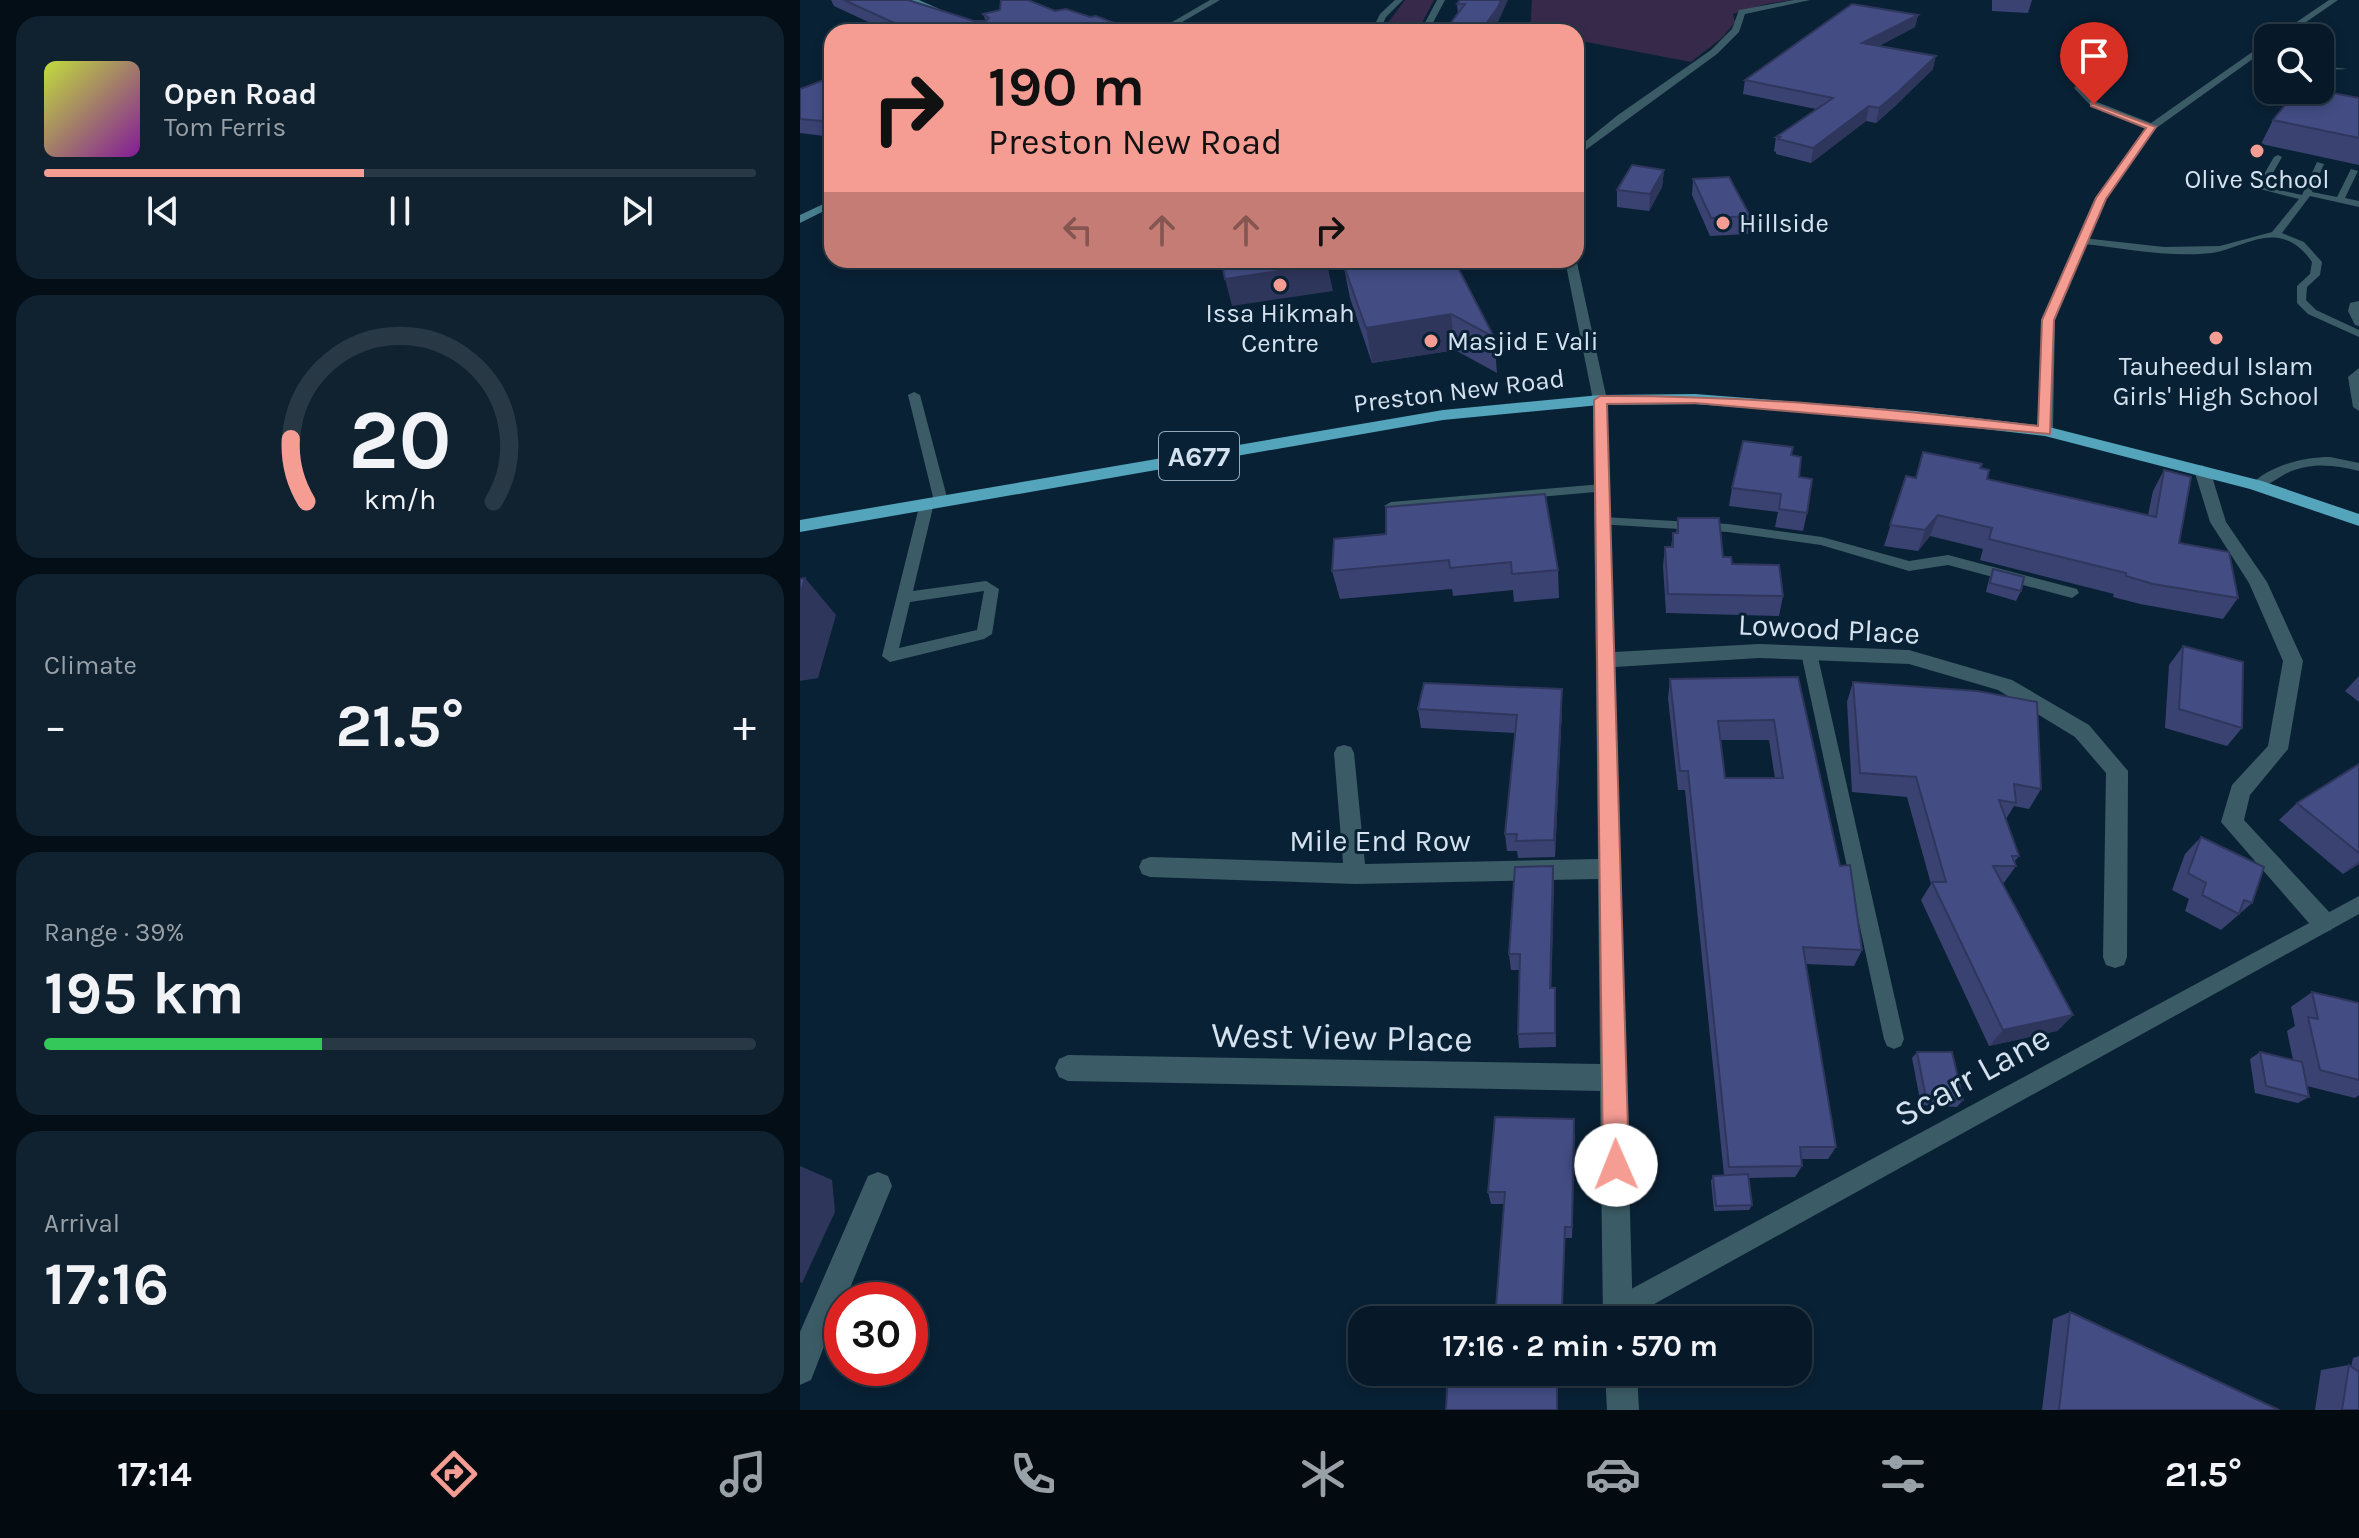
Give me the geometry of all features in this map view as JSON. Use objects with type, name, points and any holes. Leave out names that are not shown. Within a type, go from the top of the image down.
[{"type":"highway","name":"Preston New Road","points":[[800,526],[1443,415],[1600,400],[1695,399],[1915,416],[2045,431],[2256,485],[2359,520]]},
{"type":"main road","points":[[912,0],[968,24]]},
{"type":"main road","points":[[800,220],[824,207]]},
{"type":"street","points":[[1173,24],[1216,0]]},
{"type":"street","points":[[1379,24],[1399,0]]},
{"type":"street","points":[[1428,24],[1441,0]]},
{"type":"street","points":[[1584,147],[1621,117],[1714,52],[1736,30],[1742,12],[1806,0]]},
{"type":"street","points":[[2298,24],[2334,0]]},
{"type":"street","points":[[2116,47],[2079,88],[2094,104],[2152,127]]},
{"type":"street","points":[[2045,431],[2048,320],[2101,198],[2152,127],[2254,56]]},
{"type":"street","points":[[1573,268],[1600,400],[1618,1306]]},
{"type":"street","points":[[2202,470],[2218,522],[2258,582],[2293,661],[2278,749],[2240,791],[2232,822],[2323,922]]},
{"type":"street","name":"Lowood Place","points":[[1606,660],[1759,651],[1909,657],[2005,685],[2082,731],[2117,771],[2115,957]]},
{"type":"street","points":[[1344,753],[1355,874]]},
{"type":"street","name":"Mile End Row","points":[[1150,867],[1355,874],[1611,869]]},
{"type":"street","name":"West View Place","points":[[1068,1068],[1615,1078]]},
{"type":"street","points":[[800,1369],[809,1326],[878,1186]]},
{"type":"street","points":[[1622,1386],[1623,1410]]},
{"type":"lane","points":[[2334,69],[2344,69]]},
{"type":"lane","points":[[2278,157],[2260,188],[2359,204]]},
{"type":"lane","points":[[2275,235],[2305,195],[2320,164]]},
{"type":"lane","points":[[2340,200],[2354,171]]},
{"type":"lane","points":[[2083,241],[2195,251],[2214,250],[2275,235],[2299,242],[2317,262],[2315,275],[2302,286],[2301,301],[2312,312],[2359,329]]},
{"type":"lane","points":[[2359,304],[2354,305],[2353,311],[2359,329]]},
{"type":"lane","points":[[2359,371],[2354,377],[2359,407]]},
{"type":"lane","points":[[902,598],[986,586],[992,589],[984,634],[890,656],[902,598],[934,502],[914,395]]},
{"type":"lane","points":[[2256,485],[2292,464],[2328,460],[2359,467]]},
{"type":"lane","points":[[1391,506],[1602,488]]},
{"type":"lane","points":[[1603,521],[1728,528],[1822,541],[1909,566],[1948,560],[2072,593]]},
{"type":"lane","points":[[1809,653],[1894,1039]]},
{"type":"lane","name":"Scarr Lane","points":[[1634,1306],[2359,904]]},
{"type":"shaded area","points":[[1405,0],[1434,0],[1421,24],[1387,24]]},
{"type":"shaded area","points":[[1532,0],[1793,0],[1733,14],[1735,22],[1723,37],[1691,62],[1584,42],[1584,24],[1530,24]]},
{"type":"building","points":[[844,0],[908,0],[974,21],[986,21],[989,18],[983,14],[1000,10],[1001,0],[1028,0],[1055,11],[1066,9],[1117,24],[896,24]]},
{"type":"building","points":[[1460,0],[1501,0],[1486,24],[1450,24],[1465,4],[1457,4]]},
{"type":"building","points":[[1852,4],[1918,15],[1862,43],[1936,56],[1879,108],[1869,106],[1813,148],[1778,139],[1780,137],[1776,137],[1833,98],[1745,80]]},
{"type":"building","points":[[824,80],[824,121],[800,119],[800,89]]},
{"type":"building","points":[[2334,93],[2359,98],[2359,138],[2273,120],[2286,104],[2334,104]]},
{"type":"building","points":[[1632,165],[1664,170],[1650,194],[1617,190]]},
{"type":"building","points":[[1729,177],[1750,216],[1711,218],[1693,179]]},
{"type":"building","points":[[1223,268],[1300,268],[1225,279]]},
{"type":"building","points":[[1345,268],[1458,268],[1494,337],[1451,314],[1366,328]]},
{"type":"building","points":[[1743,441],[1793,447],[1791,455],[1801,457],[1799,477],[1812,479],[1807,513],[1779,509],[1781,494],[1732,488]]},
{"type":"building","points":[[1923,452],[1982,464],[1980,468],[1989,470],[1987,479],[2156,517],[2164,470],[2191,477],[2179,543],[2229,552],[2238,598],[2153,584],[2126,576],[2126,573],[1989,539],[1992,528],[1938,515],[1925,530],[1890,525],[1906,476],[1916,478]]},
{"type":"building","points":[[1545,494],[1558,570],[1512,574],[1511,562],[1450,568],[1449,560],[1332,571],[1334,539],[1386,534],[1386,507]]},
{"type":"building","points":[[1678,518],[1719,518],[1723,557],[1731,557],[1732,564],[1779,565],[1783,596],[1668,594],[1665,547],[1673,547],[1673,533],[1678,533]]},
{"type":"building","points":[[1993,569],[2024,577],[2021,591],[1990,583]]},
{"type":"building","points":[[2183,646],[2243,662],[2242,728],[2179,709]]},
{"type":"building","points":[[1798,677],[1840,866],[1850,865],[1862,950],[1803,947],[1836,1147],[1800,1147],[1802,1166],[1729,1167],[1688,771],[1680,771],[1670,679]],"holes":[[[1774,720],[1783,778],[1725,778],[1718,721]]]},
{"type":"building","points":[[1853,682],[1977,691],[2037,702],[2041,789],[2014,784],[2016,803],[1999,800],[2019,856],[2012,856],[2016,866],[1993,866],[2073,1015],[2003,1030],[1932,882],[1946,882],[1916,777],[1860,773]]},
{"type":"building","points":[[1424,683],[1562,689],[1554,840],[1516,841],[1517,834],[1505,834],[1517,715],[1418,709]]},
{"type":"building","points":[[2359,764],[2359,853],[2297,803]]},
{"type":"building","points":[[2201,837],[2264,867],[2252,903],[2244,900],[2239,914],[2202,895],[2206,883],[2188,873]]},
{"type":"building","points":[[1553,866],[1550,988],[1555,988],[1555,1033],[1518,1034],[1520,954],[1509,954],[1515,867]]},
{"type":"building","points":[[2312,992],[2359,1003],[2359,1080],[2320,1070],[2308,1017],[2318,1019]]},
{"type":"building","points":[[1917,1052],[1952,1052],[1963,1100],[1926,1098]]},
{"type":"building","points":[[2260,1052],[2302,1062],[2309,1097],[2266,1086]]},
{"type":"building","points":[[1495,1117],[1574,1119],[1572,1227],[1565,1227],[1562,1306],[1496,1306],[1505,1192],[1488,1192]]},
{"type":"building","points":[[1748,1174],[1752,1205],[1716,1206],[1713,1176]]},
{"type":"building","points":[[2070,1312],[2279,1410],[2059,1410]]},
{"type":"building","points":[[2349,1365],[2359,1372],[2359,1410],[2342,1410]]},
{"type":"building","points":[[1447,1386],[1557,1386],[1557,1410],[1446,1410]]},
{"type":"place","name":"Olive School","points":[[2257,151]]},
{"type":"place","name":"Hillside","points":[[1723,223]]},
{"type":"place","name":"Issa Hikmah Centre","points":[[1280,285]]},
{"type":"place","name":"Tauheedul Islam Girls' High School","points":[[2216,338]]},
{"type":"place","name":"Masjid E Vali","points":[[1431,341]]},
{"type":"route","points":[[1616,1165],[1600,400],[1695,399],[1915,416],[2045,431],[2048,320],[2101,198],[2152,127],[2094,104]]}]
